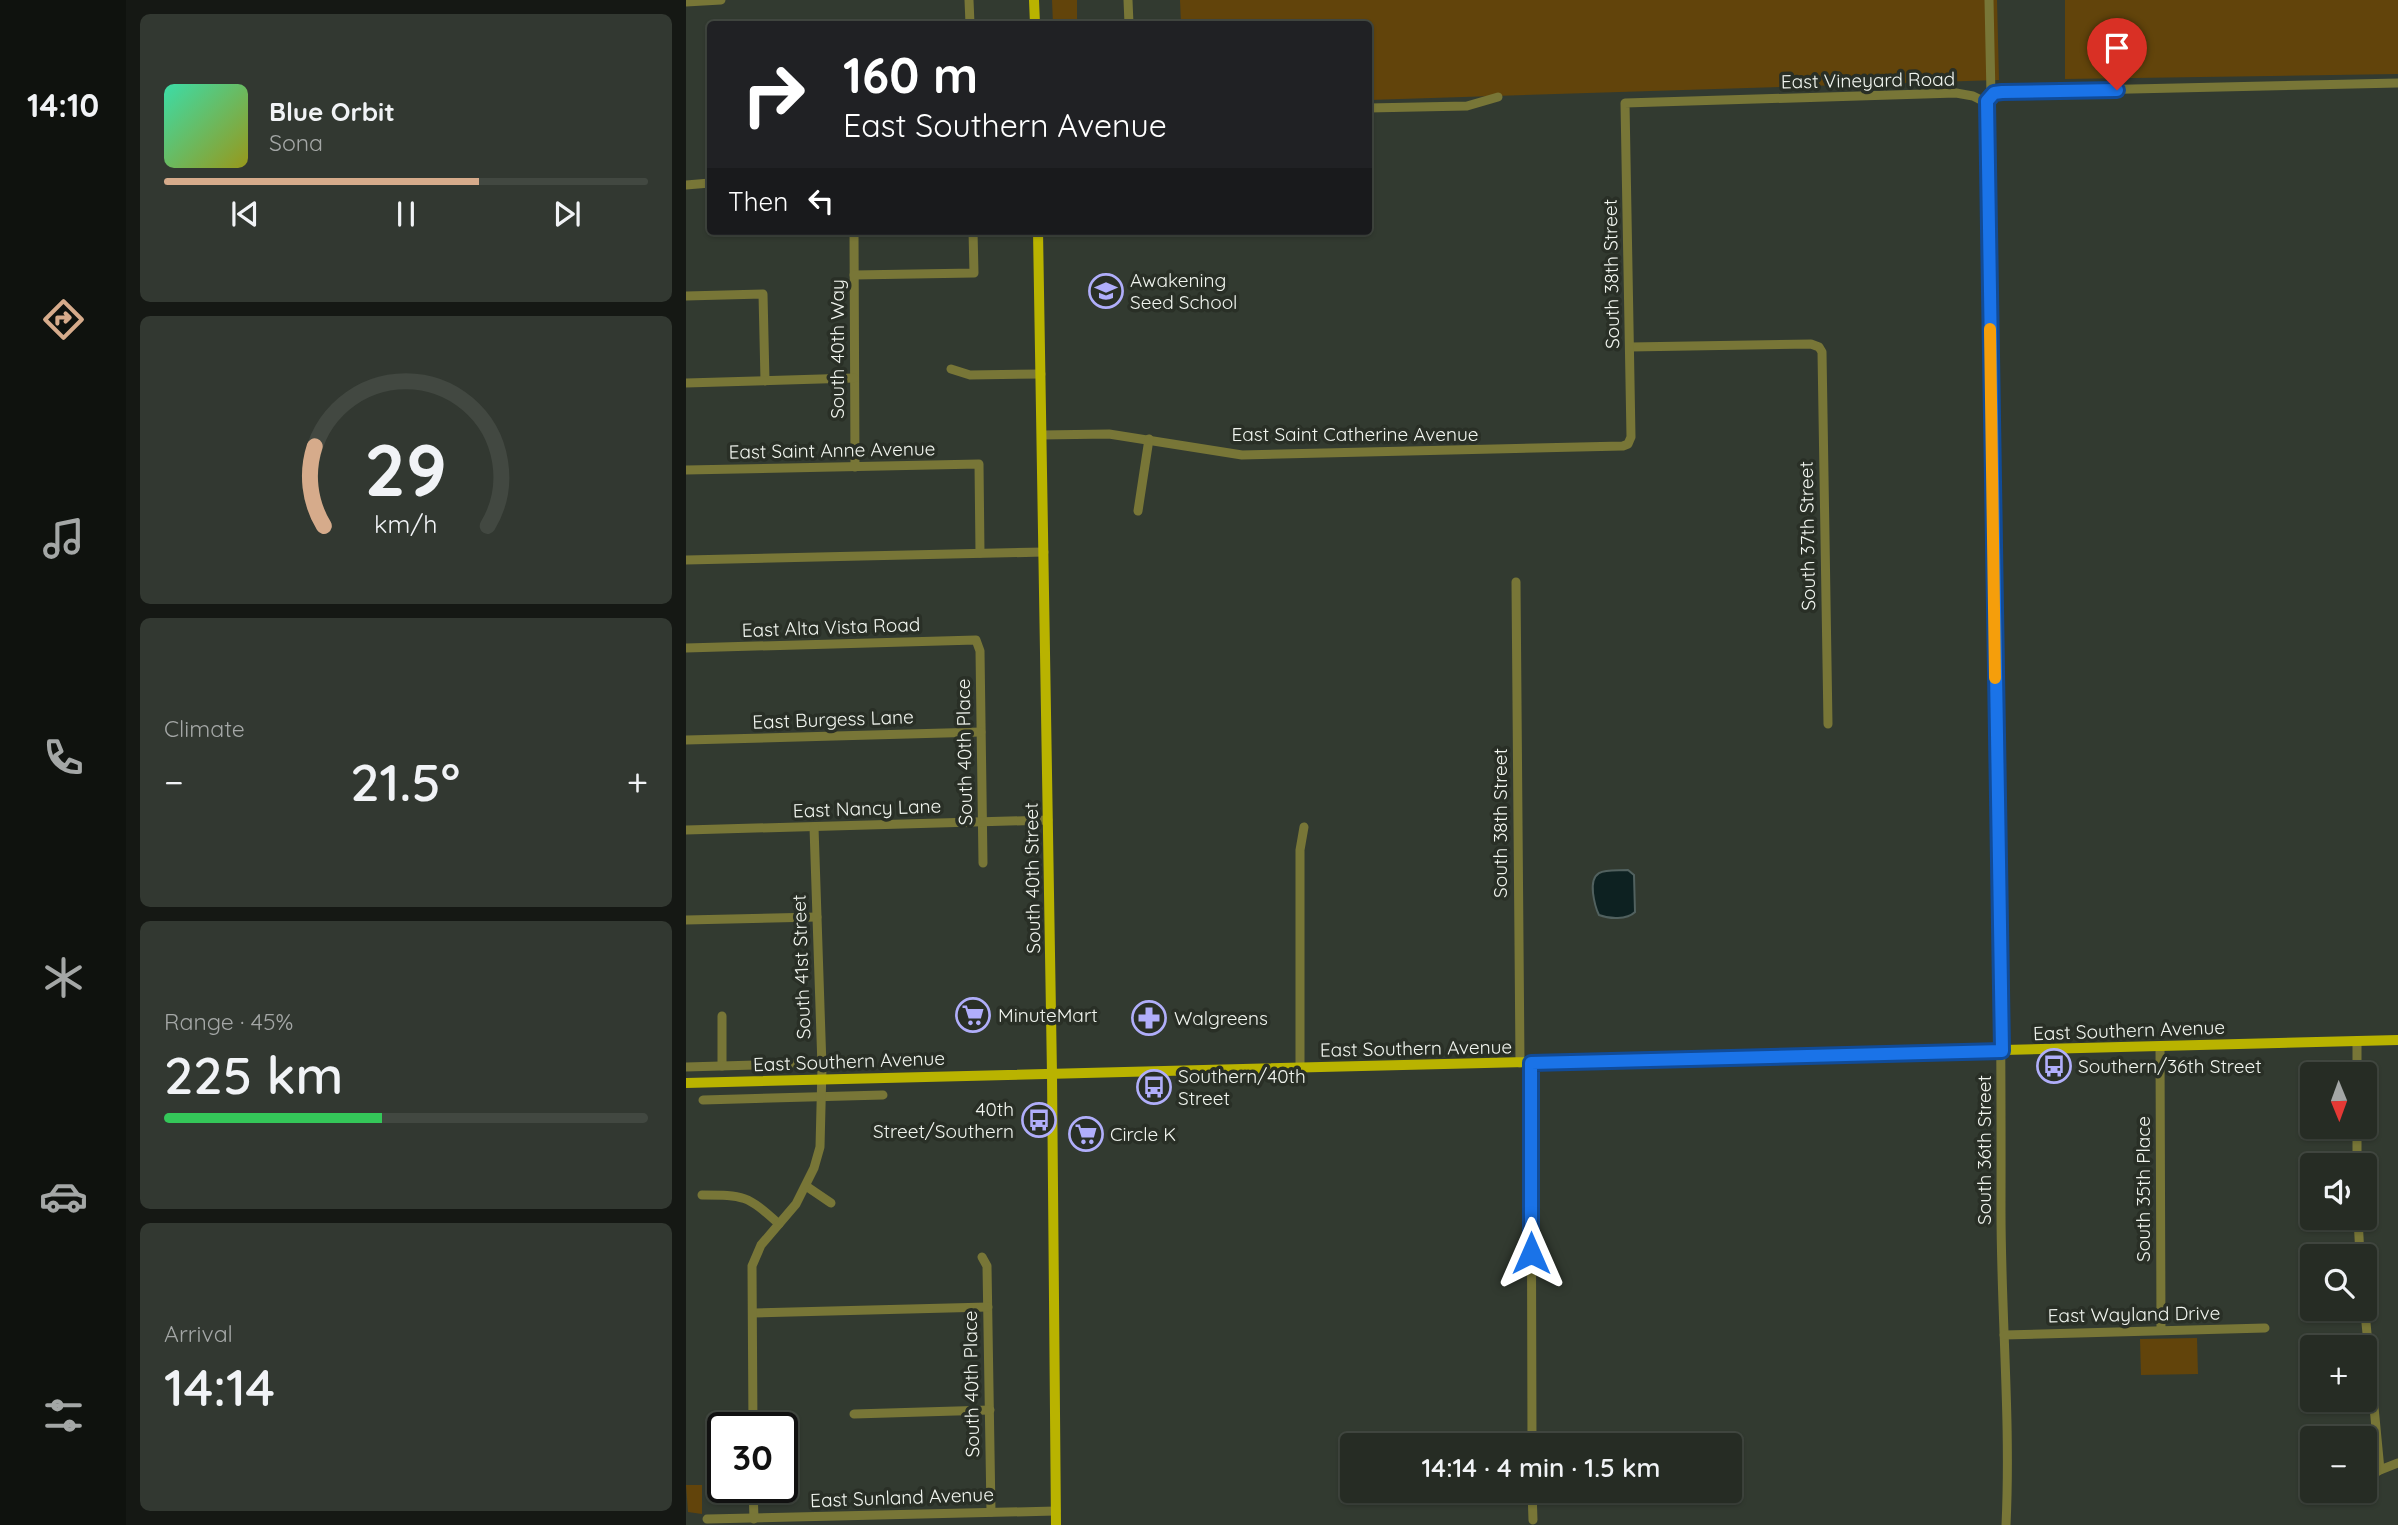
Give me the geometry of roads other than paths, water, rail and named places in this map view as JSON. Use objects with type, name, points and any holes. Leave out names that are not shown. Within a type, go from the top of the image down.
[{"type":"main road","points":[[1034,0],[1035,21]]},
{"type":"main road","name":"South 40th Street","points":[[1038,235],[1052,1074],[1056,1525]]},
{"type":"main road","name":"East Southern Avenue","points":[[686,1083],[2398,1040]]},
{"type":"street","points":[[686,2],[721,0]]},
{"type":"street","points":[[970,0],[970,21]]},
{"type":"street","points":[[1129,0],[1129,21]]},
{"type":"street","name":"South 36th Street","points":[[1989,0],[2002,1051],[2001,1217],[2008,1474],[2006,1525]]},
{"type":"street","name":"East Vineyard Road","points":[[1625,103],[1956,93],[1989,99],[2002,92],[2398,83]]},
{"type":"street","points":[[1372,108],[1467,106],[1498,97]]},
{"type":"street","name":"South 38th Street","points":[[1625,103],[1631,437],[1628,444]]},
{"type":"street","points":[[686,185],[707,183]]},
{"type":"street","name":"South 40th Way","points":[[854,235],[855,467]]},
{"type":"street","points":[[854,275],[974,273],[973,235]]},
{"type":"street","points":[[686,296],[763,294],[765,381]]},
{"type":"street","name":"South 37th Street","points":[[1630,347],[1811,344],[1819,347],[1822,352],[1828,724]]},
{"type":"street","points":[[951,369],[970,375],[1041,374]]},
{"type":"street","points":[[686,383],[854,378]]},
{"type":"street","name":"East Saint Catherine Avenue","points":[[1042,435],[1109,434],[1242,455],[1558,449],[1628,444]]},
{"type":"street","points":[[1138,511],[1149,439]]},
{"type":"street","name":"East Saint Anne Avenue","points":[[686,470],[979,464],[980,553]]},
{"type":"street","points":[[686,560],[1044,552]]},
{"type":"street","name":"South 38th Street","points":[[1516,582],[1532,1433]]},
{"type":"street","name":"East Alta Vista Road","points":[[686,648],[976,640]]},
{"type":"street","name":"South 40th Place","points":[[976,640],[980,651],[983,863]]},
{"type":"street","name":"East Burgess Lane","points":[[686,740],[981,732]]},
{"type":"street","name":"East Nancy Lane","points":[[686,830],[1048,820]]},
{"type":"street","name":"South 41st Street","points":[[753,1412],[752,1266],[761,1245],[796,1204],[806,1186],[820,1147],[822,1063],[814,827]]},
{"type":"street","points":[[1300,1068],[1300,850],[1304,827]]},
{"type":"street","points":[[686,920],[817,917]]},
{"type":"street","points":[[722,1016],[722,1066]]},
{"type":"street","points":[[2357,1041],[2357,1062]]},
{"type":"street","name":"South 35th Place","points":[[2160,1047],[2161,1331]]},
{"type":"street","name":"East Southern Avenue","points":[[686,1067],[822,1063],[863,1059]]},
{"type":"street","name":"East Southern Avenue","points":[[703,1100],[883,1095]]},
{"type":"street","points":[[806,1186],[831,1203]]},
{"type":"street","points":[[702,1195],[736,1195],[746,1198],[759,1205],[779,1224]]},
{"type":"street","name":"South 40th Place","points":[[982,1257],[987,1266],[990,1512]]},
{"type":"street","points":[[753,1313],[988,1307]]},
{"type":"street","points":[[2366,1321],[2380,1470]]},
{"type":"street","name":"East Wayland Drive","points":[[2004,1335],[2265,1328]]},
{"type":"street","points":[[854,1414],[990,1410]]},
{"type":"street","points":[[2377,1472],[2398,1463]]},
{"type":"street","points":[[753,1503],[754,1519]]},
{"type":"street","points":[[1532,1503],[1533,1520]]},
{"type":"street","name":"East Sunland Avenue","points":[[707,1519],[1056,1511]]},
{"type":"water","points":[[1628,870],[1634,875],[1635,912],[1618,918],[1599,915],[1593,893],[1594,878],[1602,872]]},
{"type":"place","name":"Awakening Seed School","points":[[1106,291]]},
{"type":"place","name":"MinuteMart","points":[[973,1015]]},
{"type":"place","name":"Walgreens","points":[[1149,1018]]},
{"type":"place","name":"Southern/36th Street","points":[[2054,1066]]},
{"type":"place","name":"Southern/40th Street","points":[[1154,1087]]},
{"type":"place","name":"40th Street/Southern","points":[[1039,1120]]},
{"type":"place","name":"Circle K","points":[[1086,1134]]}]
